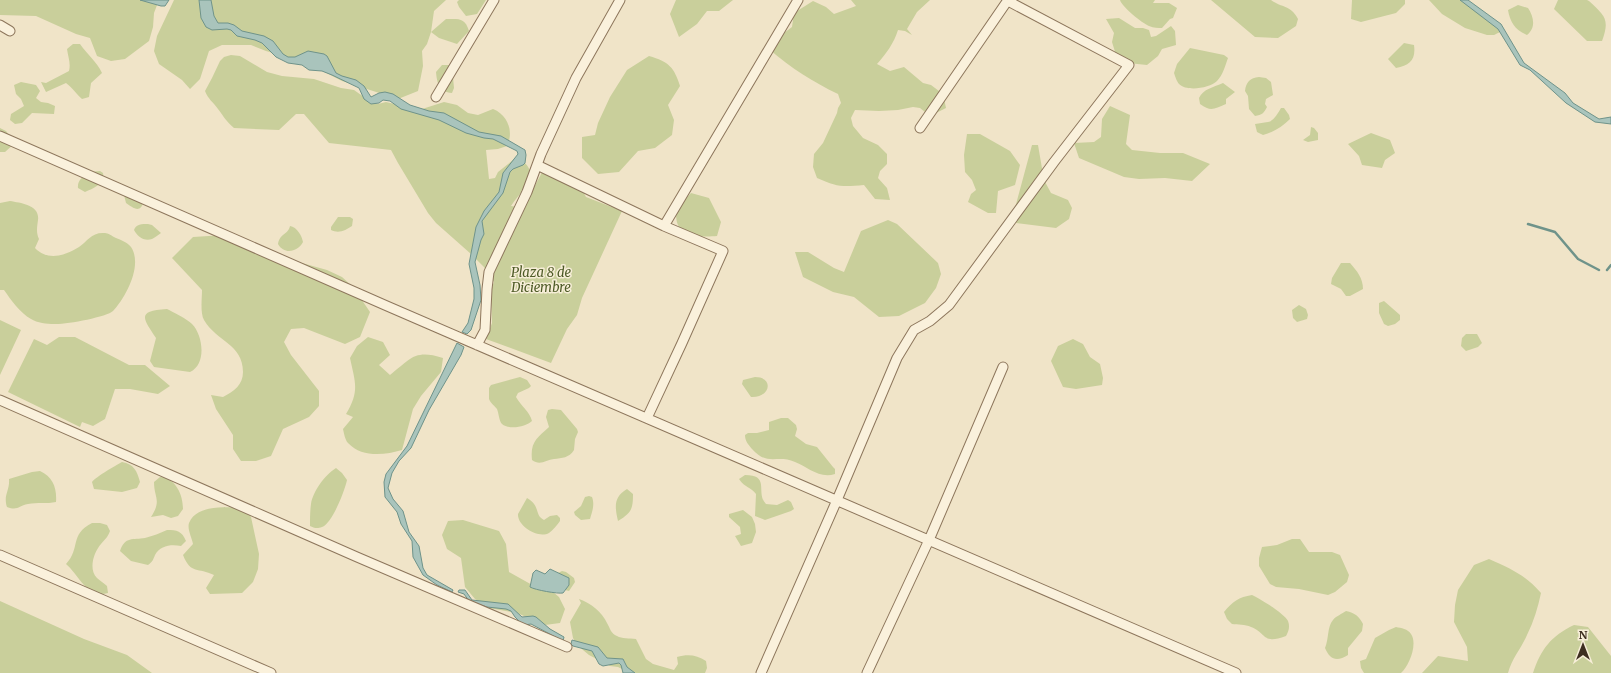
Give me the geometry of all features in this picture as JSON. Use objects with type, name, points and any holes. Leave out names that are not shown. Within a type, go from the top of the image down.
[{"type":"street","points":[[436,97],[494,0]]},
{"type":"street","points":[[477,345],[485,330],[489,272],[527,192],[537,165],[576,78],[620,0]]},
{"type":"street","points":[[664,226],[798,0]]},
{"type":"street","points":[[761,673],[837,500],[897,358],[914,330],[930,321],[949,305],[1054,162],[1129,65],[1008,0],[920,128]]},
{"type":"street","points":[[0,25],[10,30]]},
{"type":"street","points":[[0,136],[477,345],[1236,673]]},
{"type":"street","points":[[537,165],[664,226],[723,251],[647,418]]},
{"type":"street","points":[[867,673],[929,540],[1003,367]]},
{"type":"street","points":[[0,400],[566,647]]},
{"type":"street","points":[[0,555],[271,673]]},
{"type":"green space","points":[[0,0],[159,0],[154,13],[153,27],[149,41],[125,59],[111,61],[97,56],[90,38],[76,34],[36,16],[0,15]]},
{"type":"green space","points":[[174,0],[446,0],[434,11],[431,32],[427,44],[422,51],[423,66],[418,91],[398,99],[342,81],[307,63],[251,45],[222,45],[209,51],[200,79],[190,89],[182,80],[159,64],[154,51],[157,36]]},
{"type":"green space","points":[[459,0],[486,0],[477,14],[466,16],[459,7],[457,2]]},
{"type":"green space","points":[[676,0],[733,0],[719,11],[707,11],[697,24],[679,37],[670,14]]},
{"type":"green space","points":[[851,0],[930,0],[917,12],[907,29],[912,35],[905,31],[898,30],[889,48],[877,64],[890,71],[904,67],[923,83],[931,85],[943,94],[946,108],[930,116],[920,108],[913,107],[898,110],[879,111],[855,110],[851,118],[853,126],[863,138],[878,145],[887,154],[887,164],[880,171],[878,178],[887,188],[890,200],[875,199],[864,185],[840,186],[817,178],[813,167],[814,154],[823,143],[841,103],[838,94],[802,74],[770,50],[776,39],[792,27],[794,13],[813,1],[826,7],[834,14],[856,6]]},
{"type":"green space","points":[[1120,0],[1155,0],[1153,3],[1169,3],[1177,8],[1173,18],[1170,19],[1162,28],[1156,28],[1149,26],[1128,11]]},
{"type":"green space","points":[[1211,0],[1271,0],[1292,11],[1298,19],[1296,26],[1278,38],[1255,37]]},
{"type":"green space","points":[[1352,0],[1405,0],[1405,4],[1396,13],[1361,22],[1351,19]]},
{"type":"green space","points":[[1429,0],[1468,0],[1494,23],[1500,32],[1494,35],[1487,35],[1465,28],[1442,14]]},
{"type":"green space","points":[[1558,0],[1587,0],[1599,10],[1606,23],[1602,41],[1587,41],[1554,9]]},
{"type":"green space","points":[[1518,5],[1528,8],[1532,15],[1533,26],[1527,35],[1516,28],[1509,14],[1508,10]]},
{"type":"green space","points":[[1119,18],[1135,28],[1149,30],[1151,37],[1156,36],[1171,26],[1175,31],[1176,45],[1162,49],[1158,56],[1147,65],[1128,63],[1116,55],[1112,42],[1114,33],[1106,19]]},
{"type":"green space","points":[[446,19],[457,19],[463,21],[469,31],[457,44],[439,38],[431,32]]},
{"type":"green space","points":[[1404,43],[1414,45],[1413,58],[1405,65],[1396,68],[1388,59]]},
{"type":"green space","points":[[73,44],[80,44],[102,73],[91,83],[89,97],[82,99],[66,83],[46,92],[41,82],[46,83],[69,71],[70,63],[67,49]]},
{"type":"green space","points":[[1190,48],[1224,55],[1228,58],[1224,70],[1217,81],[1209,86],[1198,88],[1187,88],[1178,83],[1174,73],[1177,64]]},
{"type":"green space","name":"Plaza 8 de Diciembre","points":[[231,55],[240,56],[267,72],[282,76],[314,79],[341,88],[354,90],[371,102],[378,104],[386,102],[419,110],[444,102],[457,105],[468,113],[478,115],[493,109],[502,115],[506,120],[510,130],[510,135],[507,146],[498,149],[486,150],[489,179],[495,178],[498,172],[517,157],[525,163],[529,169],[529,182],[511,206],[518,207],[532,191],[546,165],[580,186],[586,197],[622,211],[582,298],[577,315],[567,329],[551,363],[486,339],[492,323],[491,290],[494,282],[484,267],[436,223],[428,213],[391,150],[329,143],[304,114],[296,114],[279,130],[234,128],[231,126],[205,91],[220,61],[224,57]]},
{"type":"green space","points":[[649,56],[670,66],[680,86],[668,105],[674,120],[672,135],[655,148],[638,151],[619,172],[598,174],[582,158],[582,137],[595,135],[598,123],[610,97],[627,70]]},
{"type":"green space","points":[[442,65],[449,65],[452,67],[454,88],[452,93],[441,89],[438,83],[436,72]]},
{"type":"green space","points":[[1253,78],[1266,78],[1271,82],[1273,95],[1266,99],[1265,104],[1267,107],[1264,112],[1255,116],[1249,109],[1248,96],[1245,91],[1246,85],[1249,81]]},
{"type":"green space","points":[[21,82],[36,85],[40,91],[36,98],[41,102],[55,106],[54,114],[32,113],[22,123],[15,124],[10,120],[11,114],[24,106],[21,99],[16,94],[14,85]]},
{"type":"green space","points":[[1223,83],[1235,92],[1226,99],[1226,104],[1210,109],[1200,104],[1199,98],[1203,92]]},
{"type":"green space","points":[[1110,106],[1130,115],[1126,144],[1132,150],[1160,153],[1183,153],[1210,164],[1192,181],[1165,178],[1139,179],[1124,177],[1079,158],[1074,143],[1094,142],[1101,137],[1102,119]]},
{"type":"green space","points":[[1281,108],[1284,108],[1290,119],[1281,127],[1271,132],[1263,135],[1257,132],[1255,124],[1272,120]]},
{"type":"green space","points":[[1311,127],[1318,133],[1318,140],[1308,142],[1303,140],[1310,135]]},
{"type":"green space","points":[[0,128],[6,131],[15,143],[5,152],[0,152]]},
{"type":"green space","points":[[1371,133],[1390,140],[1395,153],[1385,160],[1382,168],[1362,165],[1359,156],[1348,144]]},
{"type":"green space","points":[[967,134],[980,134],[1010,151],[1020,165],[1015,185],[998,191],[996,213],[988,213],[968,202],[971,194],[976,190],[972,180],[965,172],[964,155]]},
{"type":"green space","points":[[1032,145],[1038,145],[1044,180],[1051,193],[1068,200],[1072,208],[1069,219],[1056,228],[1008,222],[1015,208]]},
{"type":"green space","points":[[100,171],[103,173],[101,183],[85,192],[78,188],[80,180],[85,175],[89,172]]},
{"type":"green space","points":[[691,193],[709,198],[721,222],[717,236],[696,236],[685,232],[678,225],[676,219],[676,209]]},
{"type":"green space","points":[[124,195],[143,203],[142,206],[136,209],[126,203]]},
{"type":"green space","points":[[10,201],[29,206],[36,211],[38,215],[37,232],[39,239],[35,248],[45,255],[56,256],[68,253],[79,247],[93,235],[100,233],[105,233],[124,241],[131,247],[134,254],[134,271],[128,289],[113,311],[103,316],[75,322],[59,324],[42,323],[33,320],[23,313],[4,290],[0,290],[0,203]]},
{"type":"green space","points":[[338,217],[350,217],[353,219],[352,226],[340,232],[331,230],[331,227]]},
{"type":"green space","points":[[888,220],[897,224],[938,263],[941,274],[936,288],[925,303],[899,316],[879,317],[854,297],[833,292],[803,277],[795,252],[808,252],[834,268],[844,272],[861,231]]},
{"type":"green space","points":[[140,225],[152,225],[161,233],[152,239],[146,240],[141,238],[134,230]]},
{"type":"green space","points":[[290,226],[299,232],[303,242],[298,248],[287,251],[278,244],[280,238],[288,231]]},
{"type":"green space","points":[[225,235],[266,253],[327,270],[342,277],[353,287],[370,312],[360,337],[345,344],[304,328],[291,329],[284,342],[291,355],[319,391],[319,406],[309,417],[283,429],[271,456],[256,461],[241,461],[233,449],[233,435],[216,409],[211,395],[223,397],[240,384],[243,377],[243,372],[239,355],[209,327],[204,320],[202,310],[202,290],[172,258],[193,237]]},
{"type":"green space","points":[[1341,263],[1350,263],[1362,281],[1363,289],[1350,296],[1346,296],[1341,289],[1331,284],[1332,278]]},
{"type":"green space","points":[[1384,301],[1400,315],[1400,320],[1395,324],[1388,326],[1384,324],[1379,313],[1379,303]]},
{"type":"green space","points":[[1299,305],[1306,309],[1308,315],[1307,319],[1297,322],[1293,318],[1292,310]]},
{"type":"green space","points":[[167,309],[190,322],[199,335],[202,349],[201,356],[199,363],[190,372],[154,367],[150,361],[156,338],[145,317],[146,314],[150,312]]},
{"type":"green space","points":[[0,320],[21,330],[0,375]]},
{"type":"green space","points":[[1466,334],[1477,334],[1482,343],[1478,347],[1466,351],[1461,346],[1462,338]]},
{"type":"green space","points":[[59,337],[75,337],[129,365],[145,365],[170,386],[158,394],[130,389],[115,389],[105,419],[93,426],[82,422],[80,427],[8,392],[34,339],[47,345]]},
{"type":"green space","points":[[368,337],[383,342],[390,355],[379,365],[390,375],[408,360],[419,355],[433,355],[443,358],[441,372],[421,396],[413,409],[402,450],[381,454],[367,453],[354,448],[347,442],[345,436],[343,429],[353,417],[346,414],[355,393],[355,380],[350,358],[357,346]]},
{"type":"green space","points":[[1073,339],[1083,344],[1090,357],[1100,364],[1103,378],[1102,385],[1076,389],[1063,387],[1051,361],[1058,346]]},
{"type":"green space","points":[[520,377],[527,380],[531,386],[518,393],[516,397],[532,421],[522,426],[505,426],[501,423],[497,409],[489,399],[489,388],[491,385]]},
{"type":"green space","points":[[755,377],[765,380],[768,387],[763,394],[751,397],[742,384],[743,380]]},
{"type":"green space","points":[[548,410],[561,410],[577,429],[578,432],[575,439],[574,450],[570,455],[565,457],[538,463],[532,460],[533,445],[549,427],[546,417]]},
{"type":"green space","points":[[781,418],[788,418],[796,425],[797,429],[795,436],[806,444],[817,447],[835,469],[835,474],[819,474],[789,460],[763,458],[752,449],[746,441],[745,435],[748,433],[757,433],[769,430],[769,422]]},
{"type":"green space","points":[[122,462],[129,464],[136,471],[140,482],[137,488],[122,492],[94,489],[92,482],[94,480]]},
{"type":"green space","points":[[336,468],[347,480],[341,498],[326,525],[319,528],[310,526],[310,509],[314,494],[320,484]]},
{"type":"green space","points":[[40,471],[51,480],[56,492],[56,502],[31,503],[16,508],[7,507],[6,496],[9,487],[9,479]]},
{"type":"green space","points":[[745,475],[758,478],[761,485],[763,500],[766,504],[777,505],[788,500],[791,502],[794,509],[765,520],[755,516],[756,494],[739,479]]},
{"type":"green space","points":[[160,477],[170,480],[178,488],[182,498],[183,509],[178,516],[171,518],[163,515],[151,517],[157,503],[154,482]]},
{"type":"green space","points":[[627,489],[633,494],[632,507],[626,516],[618,521],[616,512],[617,499],[622,492]]},
{"type":"green space","points":[[585,497],[592,497],[593,503],[590,519],[581,520],[575,515],[574,512],[581,506]]},
{"type":"green space","points":[[527,498],[534,504],[539,516],[544,520],[550,516],[557,515],[560,518],[560,521],[549,533],[534,533],[524,527],[521,523],[518,514]]},
{"type":"green space","points":[[220,507],[241,507],[247,511],[251,517],[259,554],[258,569],[253,582],[242,593],[210,594],[206,588],[214,575],[192,568],[183,555],[193,544],[189,531],[189,523],[193,517],[205,510]]},
{"type":"green space","points":[[743,510],[752,517],[756,532],[752,543],[741,546],[735,536],[741,534],[740,527],[729,517],[729,514]]},
{"type":"green space","points":[[463,520],[499,531],[506,544],[509,572],[534,586],[547,587],[559,597],[565,609],[560,623],[545,625],[517,613],[489,608],[475,599],[465,587],[461,558],[447,549],[442,535],[448,521]]},
{"type":"green space","points":[[92,523],[107,525],[110,531],[98,547],[92,565],[94,574],[107,586],[108,593],[94,593],[84,585],[66,564],[73,553],[80,532]]},
{"type":"green space","points":[[167,530],[179,532],[183,535],[186,541],[181,546],[170,545],[163,547],[157,552],[148,565],[131,561],[120,551],[124,543],[127,541],[145,538]]},
{"type":"green space","points":[[1292,539],[1300,539],[1309,552],[1332,552],[1340,555],[1349,575],[1347,582],[1335,592],[1328,595],[1299,589],[1276,587],[1270,584],[1259,566],[1259,558],[1262,547],[1277,545]]},
{"type":"green space","points":[[1489,559],[1511,569],[1529,581],[1541,593],[1532,624],[1508,673],[1422,673],[1438,656],[1468,661],[1467,647],[1454,622],[1458,590],[1474,565]]},
{"type":"green space","points":[[562,571],[574,578],[575,582],[569,591],[565,590],[558,573]]},
{"type":"green space","points":[[1252,595],[1272,606],[1286,618],[1289,627],[1286,636],[1269,639],[1256,629],[1244,625],[1232,624],[1227,619],[1224,612],[1230,605],[1236,600]]},
{"type":"green space","points":[[579,599],[592,605],[599,612],[615,635],[621,638],[636,639],[646,659],[653,664],[674,670],[678,664],[677,657],[699,657],[706,661],[707,668],[705,673],[630,673],[618,667],[610,666],[589,655],[577,645],[573,638],[570,622],[581,603]]},
{"type":"green space","points":[[0,601],[84,639],[127,655],[152,673],[0,673]]},
{"type":"green space","points":[[1346,611],[1356,615],[1360,619],[1363,624],[1362,631],[1348,648],[1348,655],[1340,659],[1334,659],[1329,655],[1325,648],[1329,630],[1334,619]]},
{"type":"green space","points":[[1574,625],[1588,627],[1611,656],[1611,673],[1533,673],[1543,650],[1548,644],[1559,634]]},
{"type":"green space","points":[[1396,627],[1408,631],[1413,638],[1414,643],[1412,655],[1404,670],[1401,673],[1364,673],[1361,668],[1360,661],[1366,659],[1375,638]]},
{"type":"water","points":[[140,0],[169,0],[165,6],[161,6]]},
{"type":"water","points":[[199,0],[211,0],[214,16],[218,23],[228,23],[234,25],[242,31],[264,36],[273,41],[283,54],[288,57],[295,57],[308,51],[324,54],[327,56],[336,73],[356,80],[364,86],[371,97],[385,92],[393,94],[410,105],[429,111],[444,113],[479,132],[501,136],[525,150],[525,163],[510,172],[503,193],[482,221],[484,234],[475,262],[480,285],[481,300],[471,330],[467,334],[462,332],[468,323],[474,299],[474,288],[469,264],[476,227],[484,211],[499,192],[503,173],[518,154],[517,151],[493,139],[466,133],[439,120],[401,109],[390,101],[383,100],[379,103],[371,104],[364,99],[359,88],[332,75],[322,71],[309,70],[302,65],[288,63],[276,57],[262,43],[237,36],[231,30],[212,30],[206,27],[201,18]]},
{"type":"water","points":[[1460,0],[1468,0],[1501,24],[1524,63],[1565,93],[1573,103],[1599,119],[1611,117],[1611,124],[1595,122],[1566,103],[1530,70],[1520,65],[1498,29]]},
{"type":"water","points":[[457,343],[464,347],[461,355],[429,410],[411,448],[399,461],[392,473],[388,488],[393,499],[403,511],[409,532],[419,546],[423,568],[427,575],[453,590],[452,592],[437,585],[423,575],[413,557],[412,541],[401,524],[397,512],[385,497],[384,482],[386,474],[407,446]]},
{"type":"water","points":[[550,569],[569,578],[569,585],[563,593],[546,592],[530,587],[533,573],[536,570],[545,574]]},
{"type":"water","points":[[459,590],[465,590],[472,600],[508,604],[522,617],[536,617],[550,629],[564,637],[563,641],[531,624],[525,625],[521,623],[511,611],[487,607],[469,601],[464,594],[458,592]]},
{"type":"water","points":[[572,640],[598,647],[607,658],[623,659],[627,667],[635,673],[623,673],[619,663],[603,666],[599,664],[592,651],[573,646],[571,644]]},
{"type":"waterway","points":[[1528,224],[1555,232],[1578,259],[1599,270]]},
{"type":"waterway","points":[[1607,270],[1611,265]]}]
